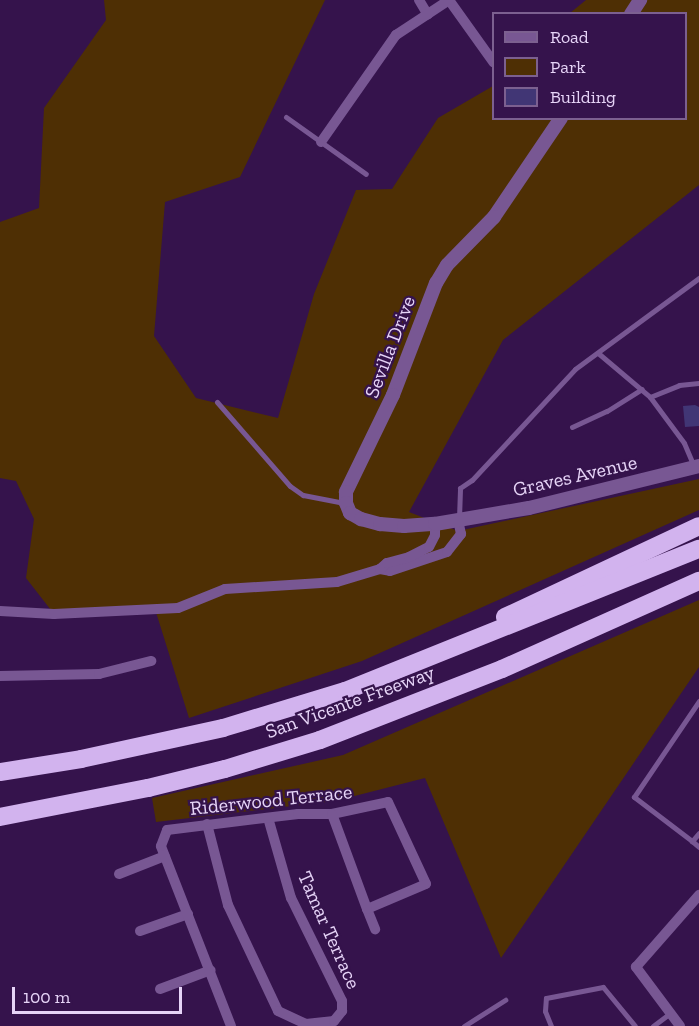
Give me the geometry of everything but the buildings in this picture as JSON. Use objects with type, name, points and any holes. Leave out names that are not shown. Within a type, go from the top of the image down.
[{"type":"highway","points":[[345,692],[699,526]]},
{"type":"highway","name":"San Vicente Freeway","points":[[0,772],[81,759],[223,728],[345,692],[699,549]]},
{"type":"highway","name":"San Vicente Freeway","points":[[0,817],[148,788],[225,769],[320,740],[502,669],[699,581]]},
{"type":"street","points":[[419,0],[428,15]]},
{"type":"street","points":[[321,142],[396,35],[449,0],[492,60]]},
{"type":"street","name":"Sevilla Drive","points":[[346,503],[346,492],[389,406],[436,283],[447,265],[494,217],[560,120]]},
{"type":"street","name":"Graves Avenue","points":[[458,520],[529,508],[696,466]]},
{"type":"street","points":[[346,503],[350,513],[360,519],[380,524],[404,526],[458,520],[461,534],[447,552],[412,566],[390,571],[380,569]]},
{"type":"street","points":[[0,611],[54,614],[178,608],[225,589],[337,582],[380,569],[387,563],[409,557],[429,547],[435,536],[435,524]]},
{"type":"street","points":[[0,675],[99,674],[151,661]]},
{"type":"street","name":"Riderwood Terrace","points":[[165,856],[161,846],[167,830],[268,818],[332,814],[388,802],[426,884],[366,909]]},
{"type":"street","points":[[332,814],[375,928]]},
{"type":"street","name":"Tamar Terrace","points":[[207,824],[228,905],[278,1011],[306,1024],[334,1021],[342,1011],[342,1001],[291,898],[268,818]]},
{"type":"street","points":[[119,874],[165,856],[231,1026]]},
{"type":"street","points":[[680,1026],[636,967],[699,895]]},
{"type":"street","points":[[140,931],[188,914]]},
{"type":"street","points":[[160,989],[211,970]]},
{"type":"lane","points":[[285,117],[366,174]]},
{"type":"lane","points":[[458,520],[460,488],[472,480],[576,369],[699,278]]},
{"type":"lane","points":[[598,353],[650,397],[684,443],[696,466]]},
{"type":"lane","points":[[650,397],[679,385],[699,383]]},
{"type":"lane","points":[[572,427],[607,411],[642,389]]},
{"type":"lane","points":[[217,402],[290,486],[303,495],[346,503]]},
{"type":"lane","points":[[699,701],[634,797],[699,847]]},
{"type":"lane","points":[[692,841],[699,833]]},
{"type":"lane","points":[[551,1026],[545,1011],[546,998],[603,987],[635,1026]]},
{"type":"lane","points":[[464,1026],[505,1000]]},
{"type":"lane","points":[[653,1026],[669,1014]]},
{"type":"green space","points":[[104,0],[325,0],[240,177],[165,202],[154,336],[196,398],[278,418],[314,294],[356,190],[392,189],[438,118],[492,87],[492,120],[687,120],[687,12],[571,12],[586,0],[699,0],[699,185],[503,340],[409,512],[458,531],[699,479],[699,510],[362,661],[189,718],[155,609],[54,614],[26,578],[34,519],[16,481],[0,478],[0,222],[39,208],[44,108],[106,20]]},
{"type":"green space","points":[[699,600],[699,667],[501,958],[425,778],[335,801],[156,822],[152,798],[343,755]]}]
